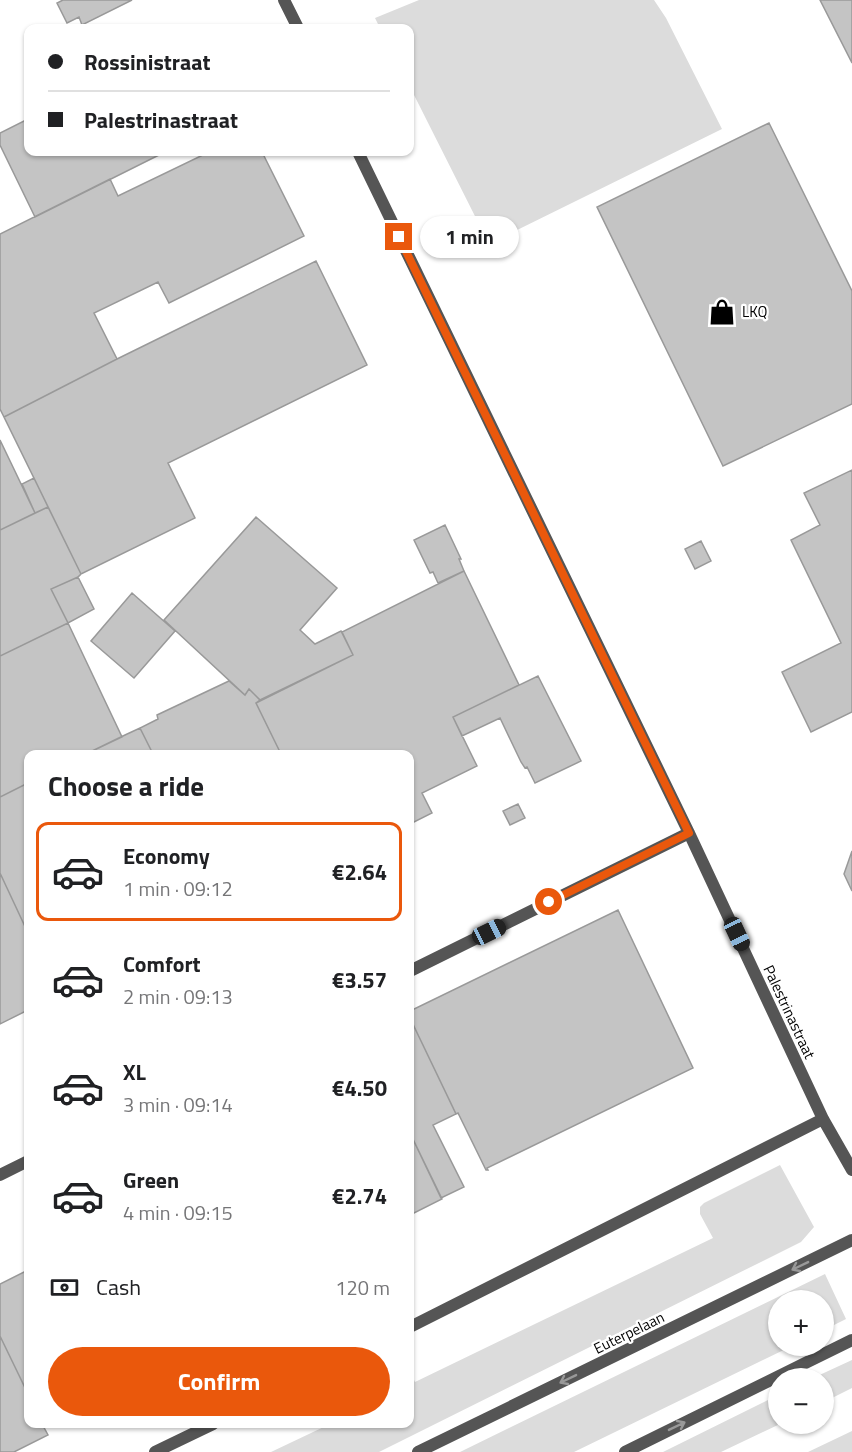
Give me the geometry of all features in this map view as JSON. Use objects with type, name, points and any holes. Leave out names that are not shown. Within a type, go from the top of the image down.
[{"type":"street","points":[[284,0],[296,24]]},
{"type":"street","name":"Palestrinastraat","points":[[360,156],[689,833],[823,1119],[852,1170]]},
{"type":"street","points":[[414,970],[689,833]]},
{"type":"street","points":[[414,1325],[823,1119]]},
{"type":"street","points":[[0,1175],[24,1163]]},
{"type":"street","name":"Euterpelaan","points":[[418,1452],[852,1240]]},
{"type":"street","points":[[625,1452],[852,1340]]},
{"type":"street","points":[[155,1452],[205,1428]]},
{"type":"shaded area","points":[[419,0],[654,0],[666,18],[722,129],[489,244],[414,95],[414,24],[378,24],[375,18]]},
{"type":"shaded area","points":[[780,1165],[814,1227],[801,1242],[379,1452],[271,1452],[322,1428],[414,1428],[414,1380],[415,1382],[713,1238],[700,1214],[700,1207]]},
{"type":"shaded area","points":[[825,1274],[832,1290],[792,1290]]},
{"type":"shaded area","points":[[834,1293],[846,1319],[834,1325]]},
{"type":"shaded area","points":[[768,1302],[768,1356],[771,1356],[574,1452],[460,1452]]},
{"type":"shaded area","points":[[852,1360],[852,1388],[834,1397],[834,1368]]},
{"type":"shaded area","points":[[768,1400],[768,1430],[721,1452],[663,1452]]},
{"type":"shaded area","points":[[852,1431],[852,1452],[808,1452]]},
{"type":"building","points":[[63,0],[132,0],[84,24],[82,24],[79,17],[67,23],[57,3]]},
{"type":"building","points":[[820,0],[852,0],[852,63]]},
{"type":"building","points":[[24,121],[24,156],[157,156],[35,217],[0,145],[0,133]]},
{"type":"building","points":[[769,123],[852,291],[852,404],[723,466],[597,207]]},
{"type":"building","points":[[201,156],[264,156],[304,236],[169,303],[158,282],[94,313],[117,359],[4,417],[0,409],[0,234],[110,179],[118,196]]},
{"type":"building","points":[[316,261],[367,365],[168,463],[195,518],[81,574],[4,417]]},
{"type":"building","points":[[0,440],[35,513],[0,530]]},
{"type":"building","points":[[852,470],[852,712],[811,732],[782,672],[841,643],[791,540],[820,525],[804,493]]},
{"type":"building","points":[[34,478],[48,507],[35,513],[22,484]]},
{"type":"building","points":[[48,507],[81,574],[51,589],[68,623],[0,656],[0,530]]},
{"type":"building","points":[[256,517],[337,588],[300,630],[315,644],[341,631],[353,655],[260,700],[249,689],[245,695],[164,620]]},
{"type":"building","points":[[445,525],[461,559],[459,559],[464,571],[438,583],[433,572],[430,573],[414,540]]},
{"type":"building","points":[[701,541],[711,561],[695,569],[685,549]]},
{"type":"building","points":[[464,571],[519,685],[453,717],[477,766],[422,793],[432,813],[414,822],[414,750],[279,750],[256,703],[353,655],[342,632]]},
{"type":"building","points":[[78,577],[94,609],[68,623],[51,589]]},
{"type":"building","points":[[132,593],[175,631],[134,678],[91,641]]},
{"type":"building","points":[[68,623],[122,737],[94,750],[24,750],[24,785],[0,797],[0,656]]},
{"type":"building","points":[[538,676],[581,761],[535,783],[527,767],[525,768],[521,762],[500,718],[462,736],[453,717]]},
{"type":"building","points":[[229,681],[245,695],[249,689],[260,700],[256,703],[279,750],[151,750],[140,728],[158,719],[157,715]]},
{"type":"building","points":[[140,728],[151,750],[94,750]]},
{"type":"building","points":[[24,785],[24,924],[0,873],[0,797]]},
{"type":"building","points":[[518,804],[525,818],[510,825],[503,811]]},
{"type":"building","points":[[852,851],[852,891],[844,874]]},
{"type":"building","points":[[0,873],[24,924],[24,1012],[0,1024]]},
{"type":"building","points":[[618,910],[693,1068],[486,1170],[414,1026],[414,1009]]},
{"type":"building","points":[[414,1026],[456,1114],[433,1125],[464,1187],[441,1198],[414,1141]]},
{"type":"building","points":[[414,1141],[442,1199],[414,1213]]},
{"type":"building","points":[[24,1272],[24,1386],[0,1336],[0,1284]]},
{"type":"building","points":[[0,1336],[24,1386],[24,1428],[44,1428],[48,1435],[14,1452],[0,1452]]},
{"type":"place","name":"LKQ","points":[[722,312]]},
{"type":"route","points":[[399,237],[689,833],[549,902]]}]
